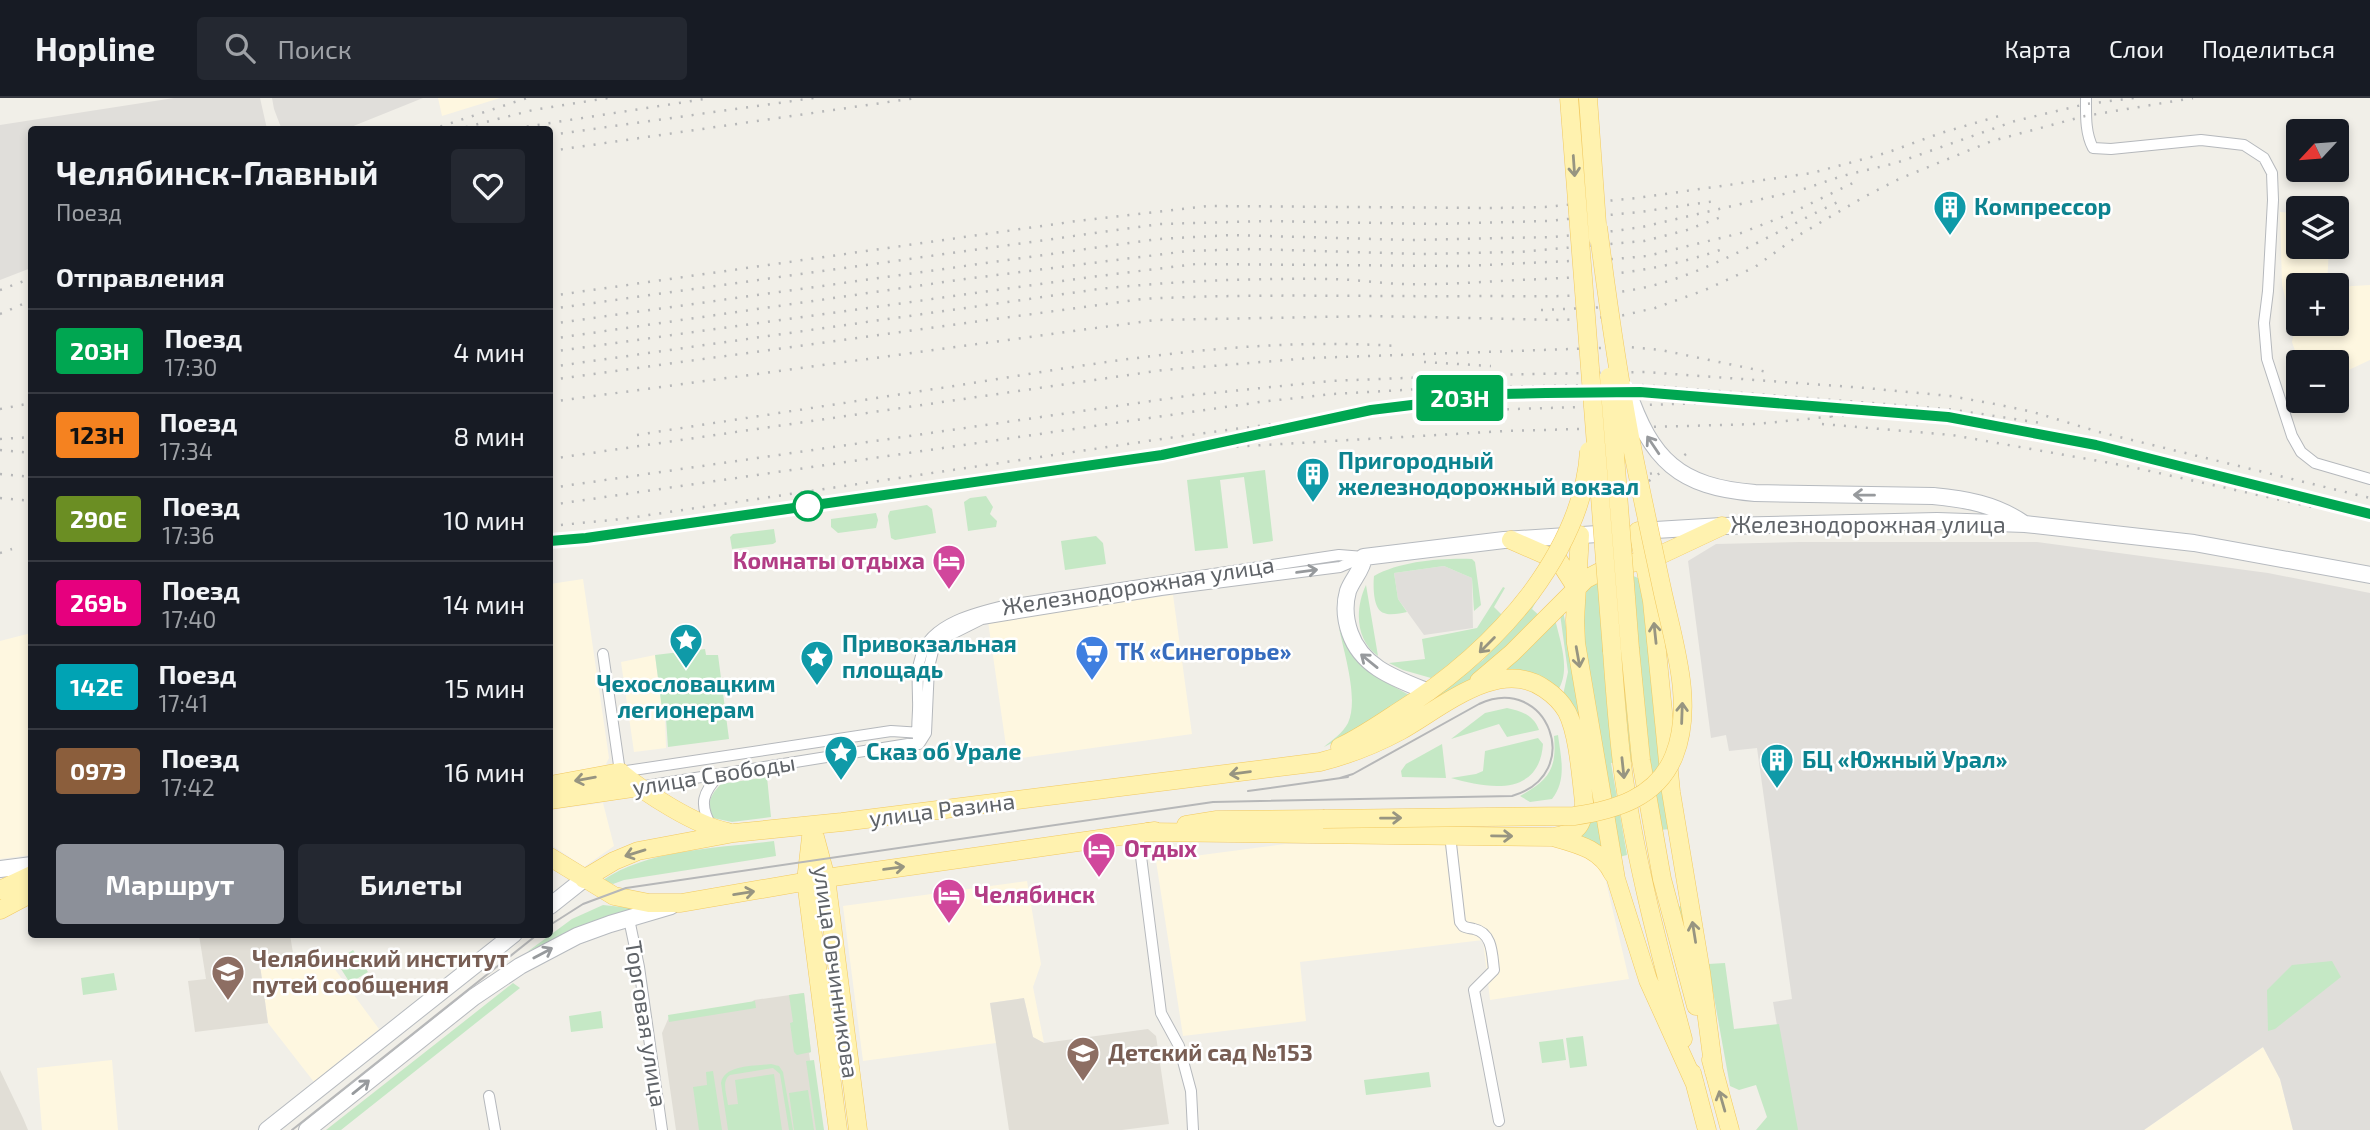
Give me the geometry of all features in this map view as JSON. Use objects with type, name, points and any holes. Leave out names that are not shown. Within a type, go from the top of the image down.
[{"type":"main road","points":[[1569,98],[1586,311],[1621,650],[1662,879],[1730,1130]]},
{"type":"main road","points":[[1588,98],[1598,227],[1621,650],[1624,777],[1651,919],[1707,1130]]},
{"type":"main road","points":[[307,1130],[496,981],[547,950],[577,936],[681,903],[826,877],[1217,820],[1574,816],[1618,806],[1638,797],[1658,782],[1674,756],[1682,712],[1680,678],[1616,357],[1598,227]]},
{"type":"main road","points":[[1308,762],[1360,737],[1429,692],[1481,650],[1531,593],[1553,562],[1564,542],[1588,462],[1590,441],[1586,311]]},
{"type":"main road","points":[[1616,357],[1637,416],[1652,445],[1680,472],[1702,484],[1734,492],[1933,496],[1970,500],[1998,508],[2025,524]]},
{"type":"main road","name":"Железнодорожная улица","points":[[1364,557],[1511,540],[1637,531],[1722,526],[1937,522],[2025,524],[2194,543],[2370,575]]},
{"type":"main road","points":[[1469,690],[1512,653],[1596,572],[1619,564],[1644,561],[1722,526]]},
{"type":"main road","points":[[1637,531],[1652,601],[1671,792],[1701,972],[1714,1072]]},
{"type":"main road","points":[[1580,535],[1576,643],[1616,879],[1643,968],[1695,1084]]},
{"type":"main road","points":[[1511,540],[1559,561],[1577,589]]},
{"type":"main road","points":[[1364,557],[1362,569],[1349,590],[1345,606],[1346,623],[1353,642],[1362,656],[1375,666],[1429,692]]},
{"type":"main road","points":[[1469,690],[1496,679],[1524,679],[1544,687],[1557,698],[1567,712],[1572,728],[1584,814],[1582,822],[1574,831],[1553,837]]},
{"type":"main road","name":"улица Разина","points":[[584,879],[614,861],[638,851],[734,833],[812,826],[1334,759],[1377,743],[1469,690]]},
{"type":"main road","points":[[620,772],[639,787],[713,829],[734,833]]},
{"type":"main road","name":"улица Свободы","points":[[553,784],[620,772]]},
{"type":"main road","name":"улица Свободы","points":[[553,800],[639,787]]},
{"type":"main road","name":"улица Овчинникова","points":[[812,826],[826,877],[858,1130]]},
{"type":"main road","name":"улица Овчинникова","points":[[812,826],[806,881],[838,1130]]},
{"type":"main road","points":[[1142,833],[1553,837],[1599,854],[1616,879]]},
{"type":"main road","points":[[553,859],[608,893],[628,900],[681,903]]},
{"type":"main road","points":[[0,869],[28,866]]},
{"type":"main road","points":[[0,890],[28,877]]},
{"type":"main road","points":[[553,904],[584,879]]},
{"type":"main road","points":[[0,910],[28,895]]},
{"type":"main road","points":[[267,1130],[509,938]]},
{"type":"street","points":[[2086,98],[2085,116],[2093,148],[2111,149],[2201,140],[2244,145],[2264,158],[2272,173],[2273,200],[2269,291],[2264,323],[2267,359],[2292,436],[2301,452],[2315,463],[2370,479]]},
{"type":"street","name":"Железнодорожная улица","points":[[921,732],[933,651],[946,637],[982,619],[1161,590],[1340,567],[1364,557]]},
{"type":"street","points":[[603,654],[620,772]]},
{"type":"street","name":"улица Свободы","points":[[620,772],[891,731],[921,732],[919,744],[639,787]]},
{"type":"street","points":[[756,752],[758,768]]},
{"type":"street","points":[[713,829],[703,806],[705,795],[720,774]]},
{"type":"street","points":[[1142,833],[1161,1013],[1179,1046],[1191,1091],[1193,1130]]},
{"type":"street","points":[[1450,835],[1460,922],[1463,926],[1485,935],[1490,944],[1494,970],[1474,990],[1499,1121]]},
{"type":"street","name":"Торговая улица","points":[[629,919],[639,967],[662,1130]]},
{"type":"street","points":[[489,1096],[495,1130]]},
{"type":"shaded area","points":[[174,98],[260,98],[266,126],[28,126],[28,269],[0,280],[0,125]]},
{"type":"shaded area","points":[[272,98],[423,98],[353,126],[280,126]]},
{"type":"shaded area","points":[[438,98],[500,98],[442,116]]},
{"type":"shaded area","points":[[2280,212],[2286,212],[2286,259],[2328,259],[2328,273],[2286,273],[2286,301],[2282,285]]},
{"type":"shaded area","points":[[2370,285],[2370,360],[2349,370],[2349,350],[2295,350],[2293,336],[2349,336],[2349,286]]},
{"type":"shaded area","points":[[2037,542],[2268,573],[2370,593],[2370,1130],[2293,1130],[2280,1079],[2263,1047],[2144,1130],[1795,1130],[1773,1002],[1792,999],[1757,748],[1729,751],[1726,735],[1711,738],[1688,561],[1716,544]]},
{"type":"shaded area","points":[[1444,566],[1472,578],[1473,628],[1424,635],[1398,599],[1394,573]]},
{"type":"shaded area","points":[[583,579],[609,758],[604,768],[553,779],[553,584]]},
{"type":"shaded area","name":"ТК «Синегорье»","points":[[1173,595],[1192,734],[1008,760],[988,621]]},
{"type":"shaded area","points":[[28,634],[28,855],[0,859],[0,641]]},
{"type":"shaded area","points":[[655,655],[665,719],[666,748],[634,752],[621,662]]},
{"type":"shaded area","points":[[603,803],[614,846],[584,867],[553,846],[553,810]]},
{"type":"shaded area","points":[[1285,844],[1541,844],[1576,852],[1602,865],[1629,979],[1490,1000],[1483,940],[1300,962],[1306,1021],[1183,1036],[1156,861]]},
{"type":"shaded area","points":[[1027,881],[1041,964],[1033,987],[1044,1043],[1033,1037],[1024,998],[990,1003],[996,1043],[863,1061],[843,906]]},
{"type":"shaded area","name":"Челябинский институт путей сообщения","points":[[199,938],[290,938],[294,959],[260,965],[268,1023],[195,1032],[188,981],[206,979]]},
{"type":"shaded area","points":[[325,956],[379,1029],[314,1082],[268,1023],[260,965]]},
{"type":"shaded area","points":[[804,993],[820,1130],[676,1130],[662,1033],[669,1017],[749,1005],[754,1000]]},
{"type":"shaded area","name":"Детский сад №153","points":[[1024,998],[1033,1037],[1044,1043],[1148,1029],[1156,1036],[1169,1124],[1122,1130],[1009,1130],[990,1003]]},
{"type":"shaded area","points":[[2263,1047],[2280,1079],[2293,1130],[2144,1130]]},
{"type":"shaded area","points":[[112,1060],[118,1130],[42,1130],[37,1068]]},
{"type":"shaded area","points":[[0,1070],[23,1118],[28,1130],[0,1130]]},
{"type":"green space","points":[[1265,470],[1273,541],[1253,544],[1244,477],[1220,480],[1228,548],[1195,551],[1187,480]]},
{"type":"green space","points":[[986,496],[993,507],[990,514],[997,521],[996,527],[968,531],[964,502],[970,498]]},
{"type":"green space","points":[[927,505],[932,509],[936,533],[895,540],[891,538],[888,516],[890,511]]},
{"type":"green space","points":[[876,513],[876,528],[838,533],[831,527],[831,519]]},
{"type":"green space","points":[[774,529],[776,542],[773,544],[732,549],[730,537],[733,534]]},
{"type":"green space","points":[[1096,536],[1103,543],[1106,564],[1065,570],[1061,541]]},
{"type":"green space","points":[[1472,559],[1475,562],[1481,605],[1474,611],[1472,578],[1444,566],[1394,573],[1398,599],[1407,612],[1386,614],[1380,611],[1374,597],[1374,576],[1422,561]]},
{"type":"green space","points":[[1629,574],[1638,578],[1643,588],[1693,965],[1677,907],[1681,906],[1669,829],[1661,830],[1650,761],[1611,763],[1627,855],[1619,857],[1583,649],[1585,596],[1588,586],[1594,580]]},
{"type":"green space","points":[[1366,585],[1378,656],[1365,641],[1359,623],[1360,604]]},
{"type":"green space","points":[[1503,587],[1505,588],[1494,607],[1502,615],[1470,648],[1431,678],[1389,663],[1425,659],[1422,639],[1477,628]]},
{"type":"green space","points":[[1539,596],[1532,609],[1541,617],[1469,681],[1375,737],[1421,707],[1483,660]]},
{"type":"green space","points":[[1563,610],[1605,849],[1579,837],[1586,829],[1563,695],[1568,672],[1560,614]]},
{"type":"green space","points":[[1555,619],[1564,665],[1564,674],[1558,690],[1500,672]]},
{"type":"green space","points":[[1339,628],[1351,653],[1367,670],[1411,696],[1361,728],[1324,747],[1343,730],[1351,713],[1350,676]]},
{"type":"green space","points":[[705,649],[706,655],[718,655],[729,739],[668,747],[655,655]]},
{"type":"green space","points":[[1507,708],[1530,717],[1539,730],[1507,737],[1499,724],[1451,739],[1485,713]]},
{"type":"green space","points":[[1558,735],[1562,768],[1557,792],[1552,799],[1530,802],[1520,796],[1538,785],[1549,772],[1554,757],[1554,736]]},
{"type":"green space","points":[[1538,738],[1543,744],[1539,761],[1532,774],[1522,781],[1495,786],[1451,778],[1483,771],[1485,751]]},
{"type":"green space","points":[[1442,744],[1446,778],[1402,777],[1401,771],[1406,764]]},
{"type":"green space","points":[[767,777],[771,817],[732,822],[713,818],[709,809],[710,800],[721,784]]},
{"type":"green space","points":[[774,841],[776,856],[613,884],[603,880],[621,870],[663,856]]},
{"type":"green space","points":[[603,905],[640,909],[582,928],[527,952],[546,938],[553,938],[553,933],[572,919]]},
{"type":"green space","points":[[353,950],[368,972],[350,983],[336,961]]},
{"type":"green space","points":[[2332,961],[2341,977],[2275,1029],[2268,1031],[2267,990],[2292,965]]},
{"type":"green space","points":[[1725,963],[1734,1029],[1779,1024],[1798,1130],[1756,1130],[1767,1117],[1756,1085],[1739,1090],[1730,1086],[1708,964]]},
{"type":"green space","points":[[114,973],[117,990],[83,995],[81,978]]},
{"type":"green space","points":[[513,983],[520,988],[341,1130],[326,1130]]},
{"type":"green space","points":[[804,993],[811,1052],[797,1055],[794,1052],[790,1023],[793,1022],[789,995]]},
{"type":"green space","points":[[755,1001],[756,1008],[669,1022],[668,1015]]},
{"type":"green space","points":[[601,1011],[603,1028],[571,1032],[569,1016]]},
{"type":"green space","points":[[1583,1036],[1587,1066],[1570,1068],[1566,1038]]},
{"type":"green space","points":[[1563,1039],[1566,1060],[1542,1063],[1539,1042]]},
{"type":"green space","points":[[814,1060],[824,1130],[816,1130],[806,1061]]},
{"type":"green space","points":[[771,1064],[779,1066],[783,1072],[793,1130],[789,1130],[780,1074],[773,1068],[730,1075],[725,1084],[726,1093],[728,1105],[738,1104],[735,1080],[774,1074],[782,1130],[728,1130],[721,1083],[723,1077],[741,1067]]},
{"type":"green space","points":[[713,1071],[722,1130],[699,1130],[693,1087],[707,1085],[706,1072]]},
{"type":"green space","points":[[1429,1072],[1431,1087],[1366,1095],[1364,1080]]},
{"type":"green space","points":[[808,1090],[814,1130],[794,1130],[789,1093]]},
{"type":"tram line","points":[[553,923],[583,904],[626,888],[1213,802],[1512,796],[1535,784],[1548,768],[1552,749],[1549,730],[1539,713],[1523,702],[1503,698],[1479,704],[1353,774],[1340,778]]},
{"type":"tram line","points":[[1248,791],[1348,777]]},
{"type":"tram line","points":[[292,1130],[533,938]]},
{"type":"railway","points":[[442,126],[527,98]]},
{"type":"railway","points":[[471,126],[533,110],[608,98]]},
{"type":"railway","points":[[531,126],[711,98]]},
{"type":"railway","points":[[553,135],[814,98]]},
{"type":"railway","points":[[553,151],[916,98]]},
{"type":"railway","points":[[553,324],[1158,239],[1232,235],[1409,240],[1554,237],[1614,231],[1801,190],[1842,176],[1896,163],[2015,121],[2086,104],[2134,98]]},
{"type":"railway","points":[[553,402],[1155,320],[1373,316],[1563,320],[1620,316],[1655,308],[1705,290],[1755,267],[1799,235],[1864,197],[1899,179],[1992,141],[2085,116],[2193,98]]},
{"type":"railway","points":[[553,296],[1077,221],[1209,206],[1495,208],[1545,207],[1637,198],[1812,173],[1886,153],[1999,116]]},
{"type":"railway","points":[[553,352],[1196,264],[1462,266],[1647,256],[1741,233],[1787,215],[1859,180]]},
{"type":"railway","points":[[553,309],[1160,224],[1266,221],[1435,224],[1547,221],[1715,201]]},
{"type":"railway","points":[[553,380],[1142,299],[1546,296],[1610,293],[1651,286],[1699,270],[1840,201]]},
{"type":"railway","points":[[553,339],[965,279],[1188,251],[1252,249],[1420,254],[1519,252],[1644,241],[1687,230],[1721,217]]},
{"type":"railway","points":[[553,367],[1099,289],[1242,280],[1337,279],[1417,284],[1572,277],[1647,269],[1723,249]]},
{"type":"railway","points":[[0,290],[28,280]]},
{"type":"railway","points":[[0,314],[28,302]]},
{"type":"railway","points":[[1541,310],[1608,307]]},
{"type":"railway","points":[[637,435],[1084,365],[1187,352],[1291,345],[1397,346]]},
{"type":"railway","points":[[553,459],[1163,370],[1311,358],[1629,347],[1661,350],[1772,373]]},
{"type":"railway","points":[[1424,362],[1491,366]]},
{"type":"railway","points":[[553,488],[1193,395],[1330,381],[1645,372],[1950,396],[2033,412],[2099,432],[2370,498]]},
{"type":"railway","points":[[553,505],[1260,402],[1332,394],[1422,389],[1628,384],[1948,409],[2041,423]]},
{"type":"railway","points":[[553,526],[622,519],[1168,438],[1473,397]]},
{"type":"railway","points":[[1419,412],[1740,402]]},
{"type":"railway","points":[[0,409],[28,404]]},
{"type":"railway","points":[[1831,416],[1891,414]]},
{"type":"railway","points":[[553,541],[625,533],[1229,447],[1506,431],[1756,424],[1837,416]]},
{"type":"railway","points":[[1822,424],[1952,435],[2127,466],[2312,507]]},
{"type":"railway","points":[[2009,428],[2096,445],[2370,514]]},
{"type":"railway","points":[[0,439],[28,437]]},
{"type":"railway","points":[[0,450],[28,453]]},
{"type":"railway","points":[[1631,494],[1686,454]]},
{"type":"railway","points":[[1628,474],[1658,472]]},
{"type":"railway","points":[[0,474],[28,477]]},
{"type":"railway","points":[[0,498],[28,501]]},
{"type":"railway","points":[[0,553],[12,549]]},
{"type":"train","name":"203Н","points":[[553,541],[1162,455],[1371,410],[1501,394],[1546,393],[1640,392],[1948,417],[2096,445],[2370,514]]},
{"type":"place","name":"Компрессор","points":[[1950,237]]},
{"type":"place","name":"Пригородный железнодорожный вокзал","points":[[1313,504]]},
{"type":"place","name":"Комнаты отдыха","points":[[949,591]]},
{"type":"place","name":"Чехословацким легионерам","points":[[686,670]]},
{"type":"place","name":"ТК «Синегорье»","points":[[1092,682]]},
{"type":"place","name":"Привокзальная площадь","points":[[817,687]]},
{"type":"place","name":"Сказ об Урале","points":[[841,782]]},
{"type":"place","name":"БЦ «Южный Урал»","points":[[1777,790]]},
{"type":"place","name":"Отдых","points":[[1099,879]]},
{"type":"place","name":"Челябинск","points":[[949,925]]},
{"type":"place","name":"Челябинский институт путей сообщения","points":[[228,1002]]},
{"type":"place","name":"Детский сад №153","points":[[1083,1083]]}]
